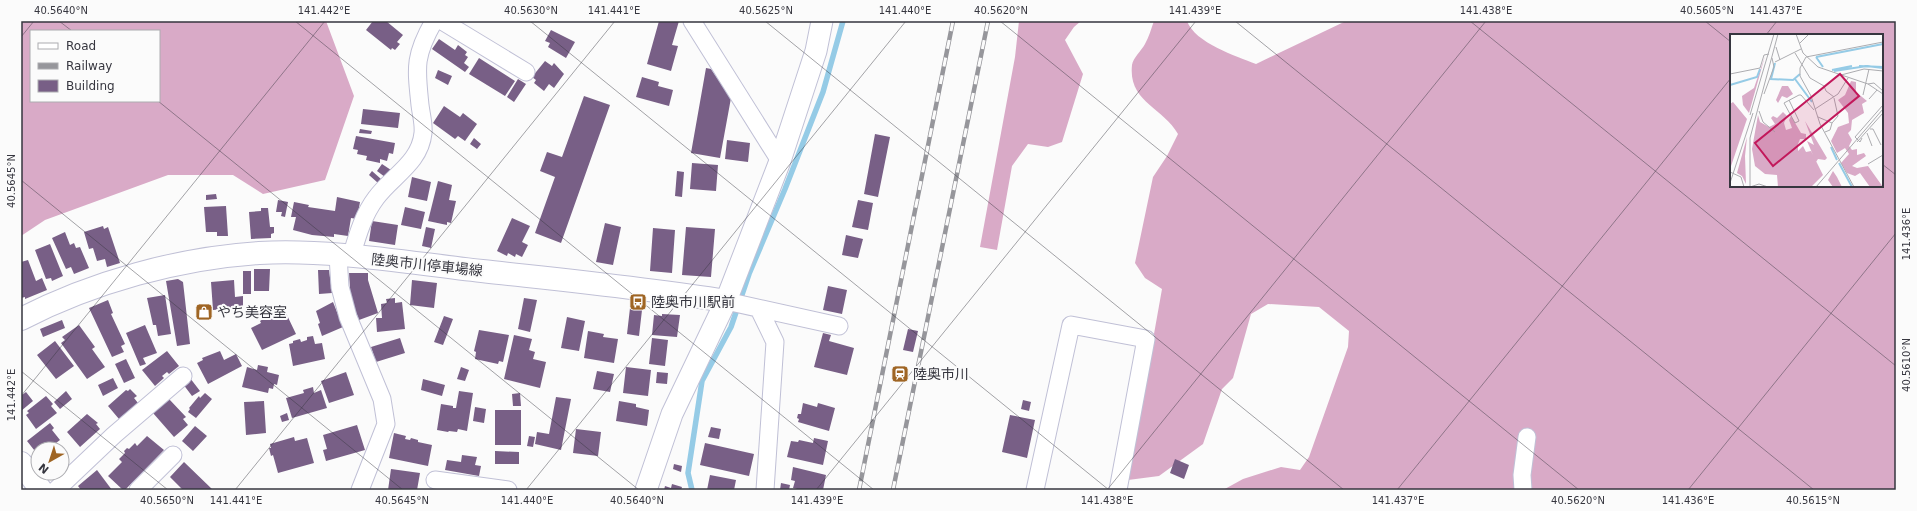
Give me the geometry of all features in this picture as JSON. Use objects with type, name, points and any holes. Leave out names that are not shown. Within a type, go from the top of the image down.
[{"type":"main road","name":"陸奥市川停車場線","points":[[21,319],[102,284],[194,260],[259,253],[345,256],[555,279],[726,301]]},
{"type":"main road","points":[[24,470],[41,490]]},
{"type":"street","points":[[360,490],[386,424],[382,399],[348,317],[340,287],[345,256],[376,198],[407,167],[418,151],[423,132],[416,68],[419,52],[434,21]]},
{"type":"street","points":[[442,21],[526,72]]},
{"type":"street","points":[[692,21],[780,160]]},
{"type":"street","points":[[646,490],[672,414],[726,301],[780,160],[816,51],[822,21]]},
{"type":"street","name":"陸奥市川停車場線","points":[[726,301],[839,326]]},
{"type":"street","points":[[759,309],[775,342],[765,490]]},
{"type":"street","points":[[1035,490],[1071,325],[1146,339],[1118,490]]},
{"type":"street","points":[[56,490],[114,435],[183,376]]},
{"type":"street","points":[[1523,490],[1522,475],[1527,437]]},
{"type":"street","points":[[138,490],[173,455]]},
{"type":"street","points":[[435,480],[508,490]]},
{"type":"shaded area","points":[[21,21],[326,21],[354,96],[325,180],[263,194],[233,175],[168,175],[45,220],[21,236]]},
{"type":"shaded area","points":[[1019,21],[1081,21],[1074,27],[1065,40],[1083,74],[1062,142],[1048,147],[1028,144],[1012,166],[997,250],[980,247],[1015,57]]},
{"type":"shaded area","points":[[1154,21],[1187,21],[1191,29],[1207,42],[1227,53],[1256,64],[1346,21],[1896,21],[1896,490],[1223,490],[1243,479],[1281,467],[1300,470],[1309,457],[1348,347],[1349,331],[1319,307],[1268,304],[1251,314],[1233,378],[1222,389],[1203,444],[1159,476],[1128,480],[1162,289],[1145,278],[1135,263],[1153,177],[1167,156],[1178,134],[1172,125],[1141,96],[1135,88],[1132,77],[1132,65],[1135,57],[1146,41]]},
{"type":"building","points":[[373,21],[386,21],[403,35],[397,42],[400,44],[395,50],[392,48],[391,50],[366,30]]},
{"type":"building","points":[[659,21],[679,21],[672,45],[678,46],[671,71],[647,64]]},
{"type":"building","points":[[551,30],[575,42],[566,58],[548,47],[550,43],[545,41]]},
{"type":"building","points":[[439,39],[455,50],[458,45],[467,52],[465,55],[468,57],[464,63],[469,67],[465,72],[432,49]]},
{"type":"building","points":[[479,58],[515,81],[505,96],[469,74]]},
{"type":"building","points":[[545,61],[552,66],[554,63],[564,74],[554,88],[549,84],[544,91],[534,83],[536,80],[532,77]]},
{"type":"building","points":[[706,68],[711,69],[731,98],[720,158],[691,153]]},
{"type":"building","points":[[438,70],[452,76],[448,85],[435,78]]},
{"type":"building","points":[[642,77],[659,82],[658,86],[673,90],[669,106],[636,97]]},
{"type":"building","points":[[518,79],[526,84],[514,102],[507,97]]},
{"type":"building","points":[[584,96],[610,105],[561,243],[535,233],[555,177],[540,171],[547,152],[562,157]]},
{"type":"building","points":[[444,106],[460,117],[463,113],[477,124],[465,141],[458,136],[455,139],[433,123]]},
{"type":"building","points":[[363,109],[400,113],[398,128],[361,124]]},
{"type":"building","points":[[360,129],[372,131],[371,134],[359,133]]},
{"type":"building","points":[[875,134],[890,137],[878,197],[864,194]]},
{"type":"building","points":[[356,136],[395,143],[393,154],[389,153],[387,161],[380,159],[380,163],[366,160],[367,156],[357,154],[358,150],[353,149]]},
{"type":"building","points":[[474,138],[481,144],[477,149],[470,144]]},
{"type":"building","points":[[727,140],[750,143],[748,162],[725,159]]},
{"type":"building","points":[[692,163],[718,165],[716,191],[690,189]]},
{"type":"building","points":[[382,164],[391,170],[385,177],[377,171]]},
{"type":"building","points":[[372,171],[381,179],[378,183],[369,175]]},
{"type":"building","points":[[677,171],[684,172],[682,197],[675,196]]},
{"type":"building","points":[[412,177],[431,182],[427,201],[408,197]]},
{"type":"building","points":[[438,181],[452,185],[449,200],[456,201],[451,223],[447,222],[447,225],[428,221]]},
{"type":"building","points":[[216,194],[217,199],[206,200],[206,195]]},
{"type":"building","points":[[337,197],[360,202],[357,219],[351,218],[348,236],[334,234],[334,237],[312,235],[293,230],[296,217],[291,217],[294,202],[309,205],[308,207],[335,211]]},
{"type":"building","points":[[278,200],[288,202],[285,217],[281,216],[282,212],[276,212]]},
{"type":"building","points":[[858,200],[873,203],[868,230],[852,227]]},
{"type":"building","points":[[226,206],[228,236],[217,236],[217,232],[206,232],[204,207]]},
{"type":"building","points":[[405,207],[425,212],[421,229],[401,225]]},
{"type":"building","points":[[261,208],[268,208],[270,227],[274,227],[274,233],[271,234],[271,238],[251,239],[249,212],[261,211]]},
{"type":"building","points":[[512,218],[530,226],[522,242],[528,245],[522,257],[516,254],[515,257],[508,253],[507,256],[497,251]]},
{"type":"building","points":[[372,221],[398,225],[395,245],[369,241]]},
{"type":"building","points":[[605,223],[621,227],[613,265],[596,262]]},
{"type":"building","points":[[103,226],[104,229],[108,227],[120,263],[107,267],[105,259],[97,261],[93,248],[89,249],[84,232]]},
{"type":"building","points":[[426,227],[435,229],[431,248],[422,246]]},
{"type":"building","points":[[686,227],[715,229],[711,277],[682,275]]},
{"type":"building","points":[[653,228],[675,230],[672,273],[650,271]]},
{"type":"building","points":[[65,232],[70,245],[74,243],[76,248],[80,247],[89,268],[74,274],[71,267],[66,269],[52,238]]},
{"type":"building","points":[[846,235],[863,239],[858,258],[842,255]]},
{"type":"building","points":[[50,244],[63,276],[52,281],[51,278],[46,279],[35,250]]},
{"type":"building","points":[[28,260],[36,281],[42,278],[47,290],[25,299],[25,297],[21,298],[21,262]]},
{"type":"building","points":[[254,269],[270,269],[269,291],[254,291]]},
{"type":"building","points":[[318,270],[329,270],[332,293],[319,294]]},
{"type":"building","points":[[243,271],[251,271],[251,294],[243,294]]},
{"type":"building","points":[[349,273],[368,273],[368,280],[378,313],[359,320],[347,289],[350,288]]},
{"type":"building","points":[[178,279],[183,282],[190,344],[177,346],[166,281]]},
{"type":"building","points":[[234,280],[235,297],[243,296],[243,311],[236,311],[236,308],[213,310],[211,282]]},
{"type":"building","points":[[412,280],[437,283],[434,308],[410,305]]},
{"type":"building","points":[[828,286],[847,290],[842,314],[823,310]]},
{"type":"building","points":[[165,295],[171,334],[158,336],[156,325],[153,325],[147,298]]},
{"type":"building","points":[[395,298],[395,303],[402,302],[405,329],[377,332],[376,318],[382,318],[381,304],[387,303],[386,299]]},
{"type":"building","points":[[524,298],[537,300],[530,332],[518,329]]},
{"type":"building","points":[[108,300],[113,313],[111,314],[125,344],[121,346],[124,352],[112,357],[89,308]]},
{"type":"building","points":[[333,302],[343,327],[322,336],[316,311]]},
{"type":"building","points":[[630,308],[642,310],[639,336],[627,334]]},
{"type":"building","points":[[285,311],[296,334],[262,350],[251,328],[261,323],[260,321],[266,317],[268,320]]},
{"type":"building","points":[[662,314],[680,315],[677,337],[652,335],[654,315],[662,316]]},
{"type":"building","points":[[444,316],[453,319],[443,345],[434,342]]},
{"type":"building","points":[[567,317],[585,321],[579,351],[561,348]]},
{"type":"building","points":[[62,320],[65,328],[43,337],[40,329]]},
{"type":"building","points":[[79,325],[95,347],[92,349],[105,367],[87,379],[61,343],[65,340],[62,337]]},
{"type":"building","points":[[145,325],[157,353],[143,358],[146,364],[140,366],[126,333]]},
{"type":"building","points":[[908,329],[918,331],[913,352],[903,350]]},
{"type":"building","points":[[479,330],[509,335],[503,362],[499,361],[498,364],[475,359],[476,352],[474,351]]},
{"type":"building","points":[[588,331],[604,334],[603,337],[618,339],[614,363],[584,358]]},
{"type":"building","points":[[823,333],[831,335],[829,341],[854,348],[847,375],[814,367]]},
{"type":"building","points":[[514,335],[532,339],[529,350],[535,352],[533,359],[546,362],[540,388],[504,379]]},
{"type":"building","points":[[313,336],[315,344],[322,343],[325,359],[293,366],[289,344],[300,339],[301,342],[307,340],[307,337]]},
{"type":"building","points":[[400,338],[405,353],[376,362],[371,347]]},
{"type":"building","points":[[652,338],[668,340],[665,366],[649,364]]},
{"type":"building","points":[[55,341],[74,366],[56,379],[37,355]]},
{"type":"building","points":[[167,351],[179,366],[169,374],[167,372],[162,376],[164,378],[155,386],[142,370]]},
{"type":"building","points":[[220,351],[224,360],[236,354],[242,366],[208,384],[197,363],[203,360],[202,358]]},
{"type":"building","points":[[126,359],[135,378],[124,383],[115,364]]},
{"type":"building","points":[[258,365],[268,367],[267,372],[279,375],[277,385],[274,384],[273,389],[269,388],[268,393],[242,387],[247,367],[257,370]]},
{"type":"building","points":[[461,367],[469,370],[465,381],[457,379]]},
{"type":"building","points":[[626,367],[651,370],[648,396],[623,393]]},
{"type":"building","points":[[597,371],[614,374],[610,392],[593,389]]},
{"type":"building","points":[[346,372],[354,395],[329,403],[321,381]]},
{"type":"building","points":[[657,372],[668,373],[667,384],[656,383]]},
{"type":"building","points":[[113,378],[118,388],[103,396],[98,385]]},
{"type":"building","points":[[190,378],[200,391],[192,396],[183,384]]},
{"type":"building","points":[[423,379],[445,385],[442,396],[421,390]]},
{"type":"building","points":[[313,387],[314,393],[321,390],[327,408],[292,418],[286,398],[304,393],[303,390]]},
{"type":"building","points":[[130,389],[137,396],[134,398],[138,403],[119,419],[108,406],[126,390],[128,391]]},
{"type":"building","points":[[66,391],[72,399],[60,409],[54,402]]},
{"type":"building","points":[[459,391],[473,393],[467,431],[458,429],[457,432],[437,430],[441,404],[456,408]]},
{"type":"building","points":[[26,392],[33,401],[21,411],[21,393],[22,395]]},
{"type":"building","points":[[205,393],[212,399],[196,418],[188,412],[190,409],[189,408],[199,396],[200,398]]},
{"type":"building","points":[[520,393],[521,406],[513,406],[512,394]]},
{"type":"building","points":[[46,396],[53,404],[51,406],[57,413],[36,429],[26,415],[29,413],[27,411]]},
{"type":"building","points":[[556,397],[571,399],[561,450],[535,444],[537,432],[549,434]]},
{"type":"building","points":[[169,399],[186,417],[183,419],[188,425],[174,437],[153,413]]},
{"type":"building","points":[[1023,400],[1031,402],[1029,411],[1021,409]]},
{"type":"building","points":[[264,401],[266,433],[246,435],[244,402]]},
{"type":"building","points":[[619,401],[636,404],[636,407],[649,410],[647,426],[616,421]]},
{"type":"building","points":[[803,403],[817,407],[818,403],[835,408],[829,431],[798,422],[798,414],[801,414]]},
{"type":"building","points":[[475,407],[486,409],[484,423],[473,421]]},
{"type":"building","points":[[495,410],[521,410],[521,445],[495,445]]},
{"type":"building","points":[[287,413],[289,420],[282,422],[280,416]]},
{"type":"building","points":[[87,414],[98,423],[96,424],[100,429],[80,447],[67,432]]},
{"type":"building","points":[[1010,415],[1035,420],[1027,458],[1002,452]]},
{"type":"building","points":[[50,423],[54,428],[52,430],[60,440],[30,441],[30,445],[27,441]]},
{"type":"building","points":[[357,425],[365,450],[326,461],[323,450],[327,449],[323,435]]},
{"type":"building","points":[[195,426],[207,436],[193,451],[182,441]]},
{"type":"building","points":[[711,427],[721,429],[719,439],[708,437]]},
{"type":"building","points":[[576,429],[601,432],[598,456],[573,453]]},
{"type":"building","points":[[394,433],[406,436],[405,439],[410,440],[411,438],[418,440],[418,442],[432,445],[428,466],[389,458]]},
{"type":"building","points":[[147,436],[164,450],[125,490],[123,490],[108,476],[122,462],[119,459],[125,453],[124,451],[127,448],[129,449],[135,443],[137,446]]},
{"type":"building","points":[[529,436],[535,437],[533,447],[527,446]]},
{"type":"building","points":[[294,437],[295,441],[307,438],[314,463],[278,473],[273,455],[271,456],[269,448],[271,448],[270,444]]},
{"type":"building","points":[[814,438],[828,441],[823,465],[787,457],[791,441],[798,442],[799,440],[813,443]]},
{"type":"building","points":[[705,443],[754,454],[749,476],[700,465]]},
{"type":"building","points":[[495,451],[519,452],[519,464],[495,464]]},
{"type":"building","points":[[462,455],[477,457],[475,465],[481,466],[479,476],[445,470],[447,460],[461,462]]},
{"type":"building","points":[[1175,459],[1189,465],[1184,479],[1170,473]]},
{"type":"building","points":[[184,462],[213,490],[183,490],[170,477]]},
{"type":"building","points":[[674,464],[682,466],[681,472],[673,469]]},
{"type":"building","points":[[793,467],[826,475],[823,490],[802,490],[793,488],[795,481],[791,480]]},
{"type":"building","points":[[391,469],[420,473],[417,490],[388,490]]},
{"type":"building","points":[[97,470],[112,490],[81,490],[78,486]]},
{"type":"building","points":[[710,475],[736,480],[734,490],[707,490]]},
{"type":"building","points":[[781,483],[790,485],[789,490],[780,490]]},
{"type":"building","points":[[672,484],[682,487],[681,490],[664,490],[665,486],[671,488]]},
{"type":"waterway","points":[[692,490],[688,473],[702,381],[731,327],[749,274],[785,189],[823,92],[843,21]]},
{"type":"railway","points":[[859,490],[953,21]]},
{"type":"railway","points":[[893,490],[988,21]]},
{"type":"place","name":"陸奥市川駅前","points":[[638,302]]},
{"type":"place","name":"やち美容室","points":[[204,312]]},
{"type":"place","name":"陸奥市川","points":[[900,374]]}]
